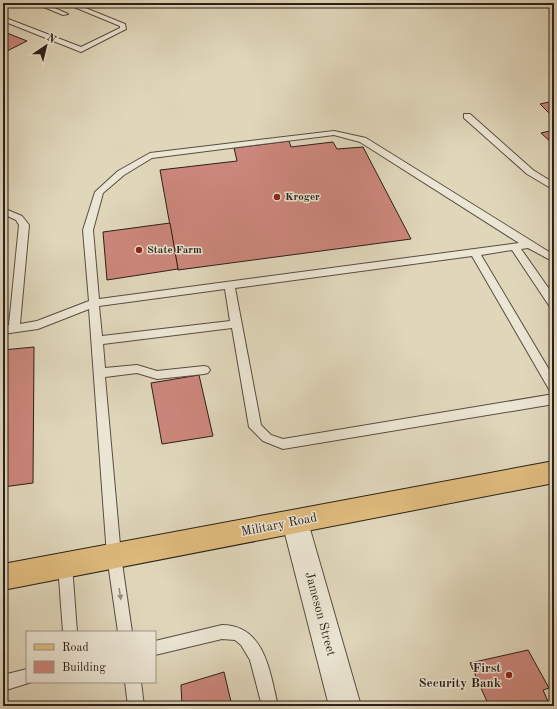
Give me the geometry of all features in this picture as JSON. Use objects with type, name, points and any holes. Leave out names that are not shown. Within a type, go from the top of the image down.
[{"type":"main road","name":"Military Road","points":[[3,577],[554,472]]},
{"type":"street","name":"Jameson Street","points":[[295,522],[345,706]]},
{"type":"lane","points":[[3,19],[81,50],[123,29],[123,25],[79,4],[64,13],[37,3]]},
{"type":"lane","points":[[467,116],[530,172],[554,187]]},
{"type":"lane","points":[[125,631],[114,556],[88,230],[99,192],[121,173],[150,156],[334,133],[363,140],[529,245],[554,259]]},
{"type":"lane","points":[[3,211],[19,218],[24,225],[14,329]]},
{"type":"lane","points":[[3,330],[38,325],[94,303],[529,245]]},
{"type":"lane","points":[[515,248],[553,302]]},
{"type":"lane","points":[[475,253],[554,388]]},
{"type":"lane","points":[[229,286],[255,426],[267,438],[283,444],[554,399]]},
{"type":"lane","points":[[97,341],[236,324]]},
{"type":"lane","points":[[99,373],[137,369],[157,375],[204,370]]},
{"type":"lane","points":[[65,565],[70,631]]},
{"type":"lane","points":[[156,648],[222,632],[230,632],[240,635],[247,640],[256,652],[270,706]]},
{"type":"lane","points":[[3,683],[26,678]]},
{"type":"lane","points":[[132,683],[136,706]]},
{"type":"building","points":[[7,33],[27,41],[3,53],[3,35]]},
{"type":"building","points":[[554,101],[554,118],[540,104]]},
{"type":"building","points":[[554,130],[554,145],[541,133]]},
{"type":"building","name":"Kroger","points":[[289,141],[291,147],[333,142],[337,149],[363,147],[411,239],[178,270],[160,170],[237,161],[234,148]]},
{"type":"building","points":[[7,218],[6,244],[3,244],[3,219]]},
{"type":"building","name":"State Farm","points":[[170,223],[178,269],[107,280],[103,232]]},
{"type":"building","points":[[34,347],[33,483],[3,487],[3,350]]},
{"type":"building","points":[[199,375],[213,436],[162,444],[151,383]]},
{"type":"building","name":"First Security Bank","points":[[528,650],[549,688],[543,690],[550,706],[489,706],[470,663]]},
{"type":"building","points":[[224,672],[232,706],[182,706],[181,685]]},
{"type":"place","name":"Kroger","points":[[277,197]]},
{"type":"place","name":"State Farm","points":[[139,250]]},
{"type":"place","name":"First Security Bank","points":[[509,675]]}]
